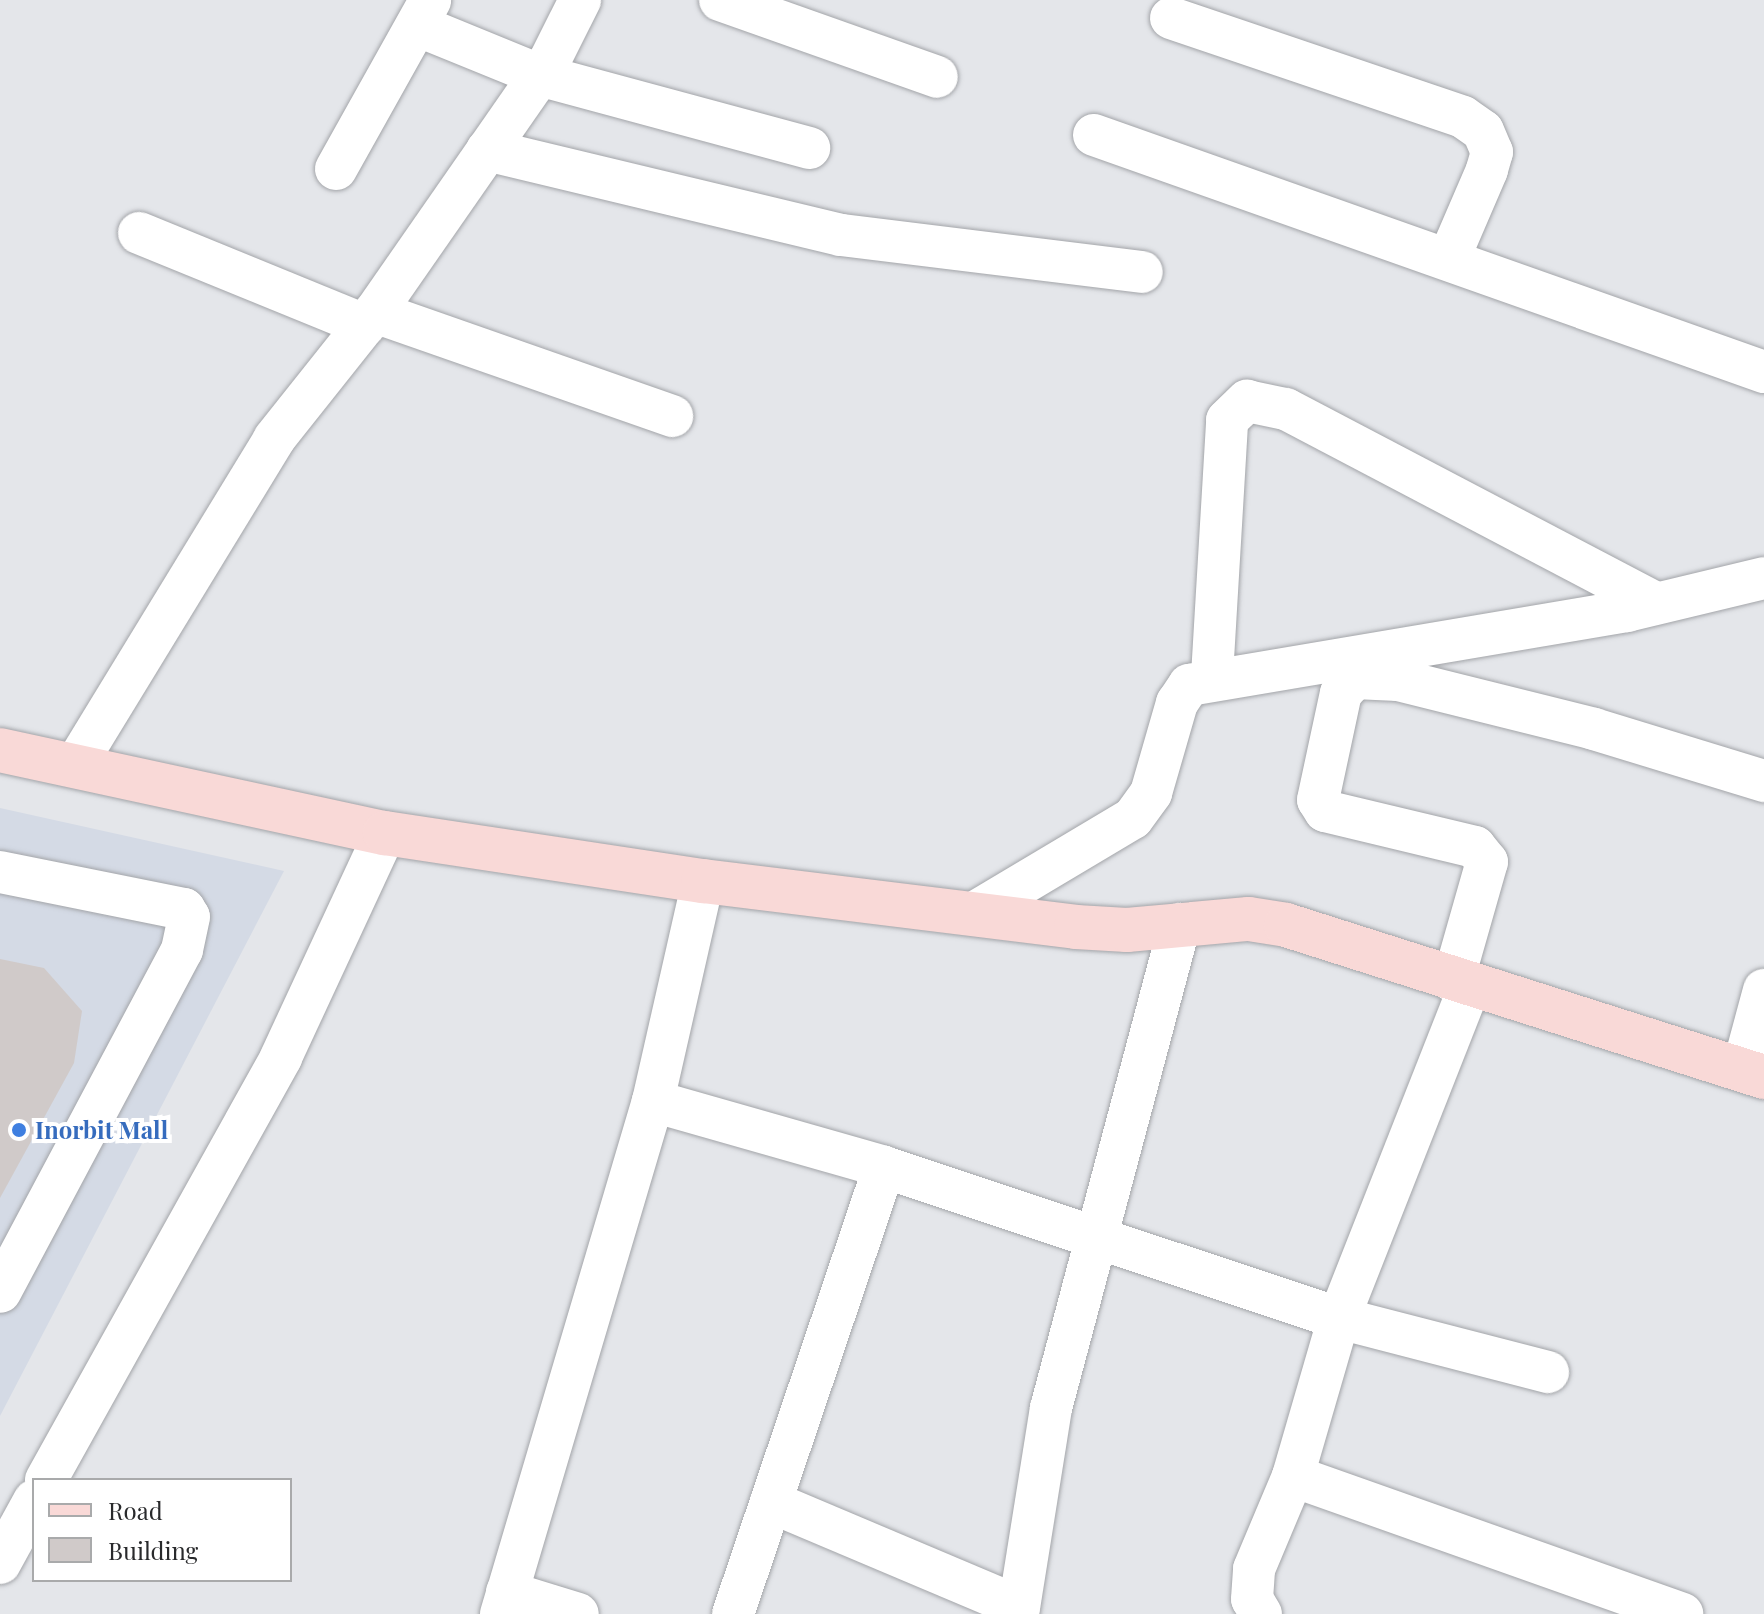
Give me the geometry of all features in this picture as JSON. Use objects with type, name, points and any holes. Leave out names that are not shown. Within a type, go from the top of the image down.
[{"type":"main road","points":[[0,750],[385,833],[703,881],[1127,930],[1180,924],[1286,925],[1753,1073]]},
{"type":"street","points":[[76,764],[266,451],[370,318],[487,150],[539,75],[580,0]]},
{"type":"street","points":[[720,0],[760,7],[937,77]]},
{"type":"street","points":[[336,169],[425,13],[539,75],[809,148]]},
{"type":"street","points":[[1171,18],[1463,117],[1483,131],[1492,152],[1450,256]]},
{"type":"street","points":[[1094,135],[1450,256],[1764,372]]},
{"type":"street","points":[[487,150],[841,235],[1142,272]]},
{"type":"street","points":[[139,233],[370,318],[672,416]]},
{"type":"street","points":[[1212,676],[1227,420],[1247,401],[1286,409],[1655,603]]},
{"type":"street","points":[[972,914],[1133,818],[1151,793],[1177,703],[1189,685],[1212,676],[1655,603],[1764,578]]},
{"type":"street","points":[[1261,1614],[1252,1599],[1254,1569],[1293,1476],[1339,1318],[1462,983],[1487,862],[1475,847],[1325,811],[1318,800],[1341,693],[1355,678],[1398,680],[1579,725],[1764,781]]},
{"type":"street","points":[[47,1478],[281,1057],[385,833]]},
{"type":"street","points":[[0,872],[184,909],[189,917],[182,950],[0,1292]]},
{"type":"street","points":[[578,1614],[504,1603],[653,1101],[703,881]]},
{"type":"street","points":[[771,1502],[1019,1610],[1051,1408],[1091,1240],[1180,924]]},
{"type":"street","points":[[1753,1073],[1764,990]]},
{"type":"street","points":[[653,1101],[884,1167],[1091,1240],[1339,1318],[1548,1372]]},
{"type":"street","points":[[733,1614],[884,1167]]},
{"type":"street","points":[[1293,1476],[1682,1614]]},
{"type":"street","points":[[0,1563],[32,1505]]},
{"type":"shaded area","points":[[0,808],[284,871],[0,1416]]},
{"type":"building","name":"Inorbit Mall","points":[[0,959],[44,968],[82,1011],[74,1063],[0,1198]]},
{"type":"place","name":"Inorbit Mall","points":[[19,1130]]}]
